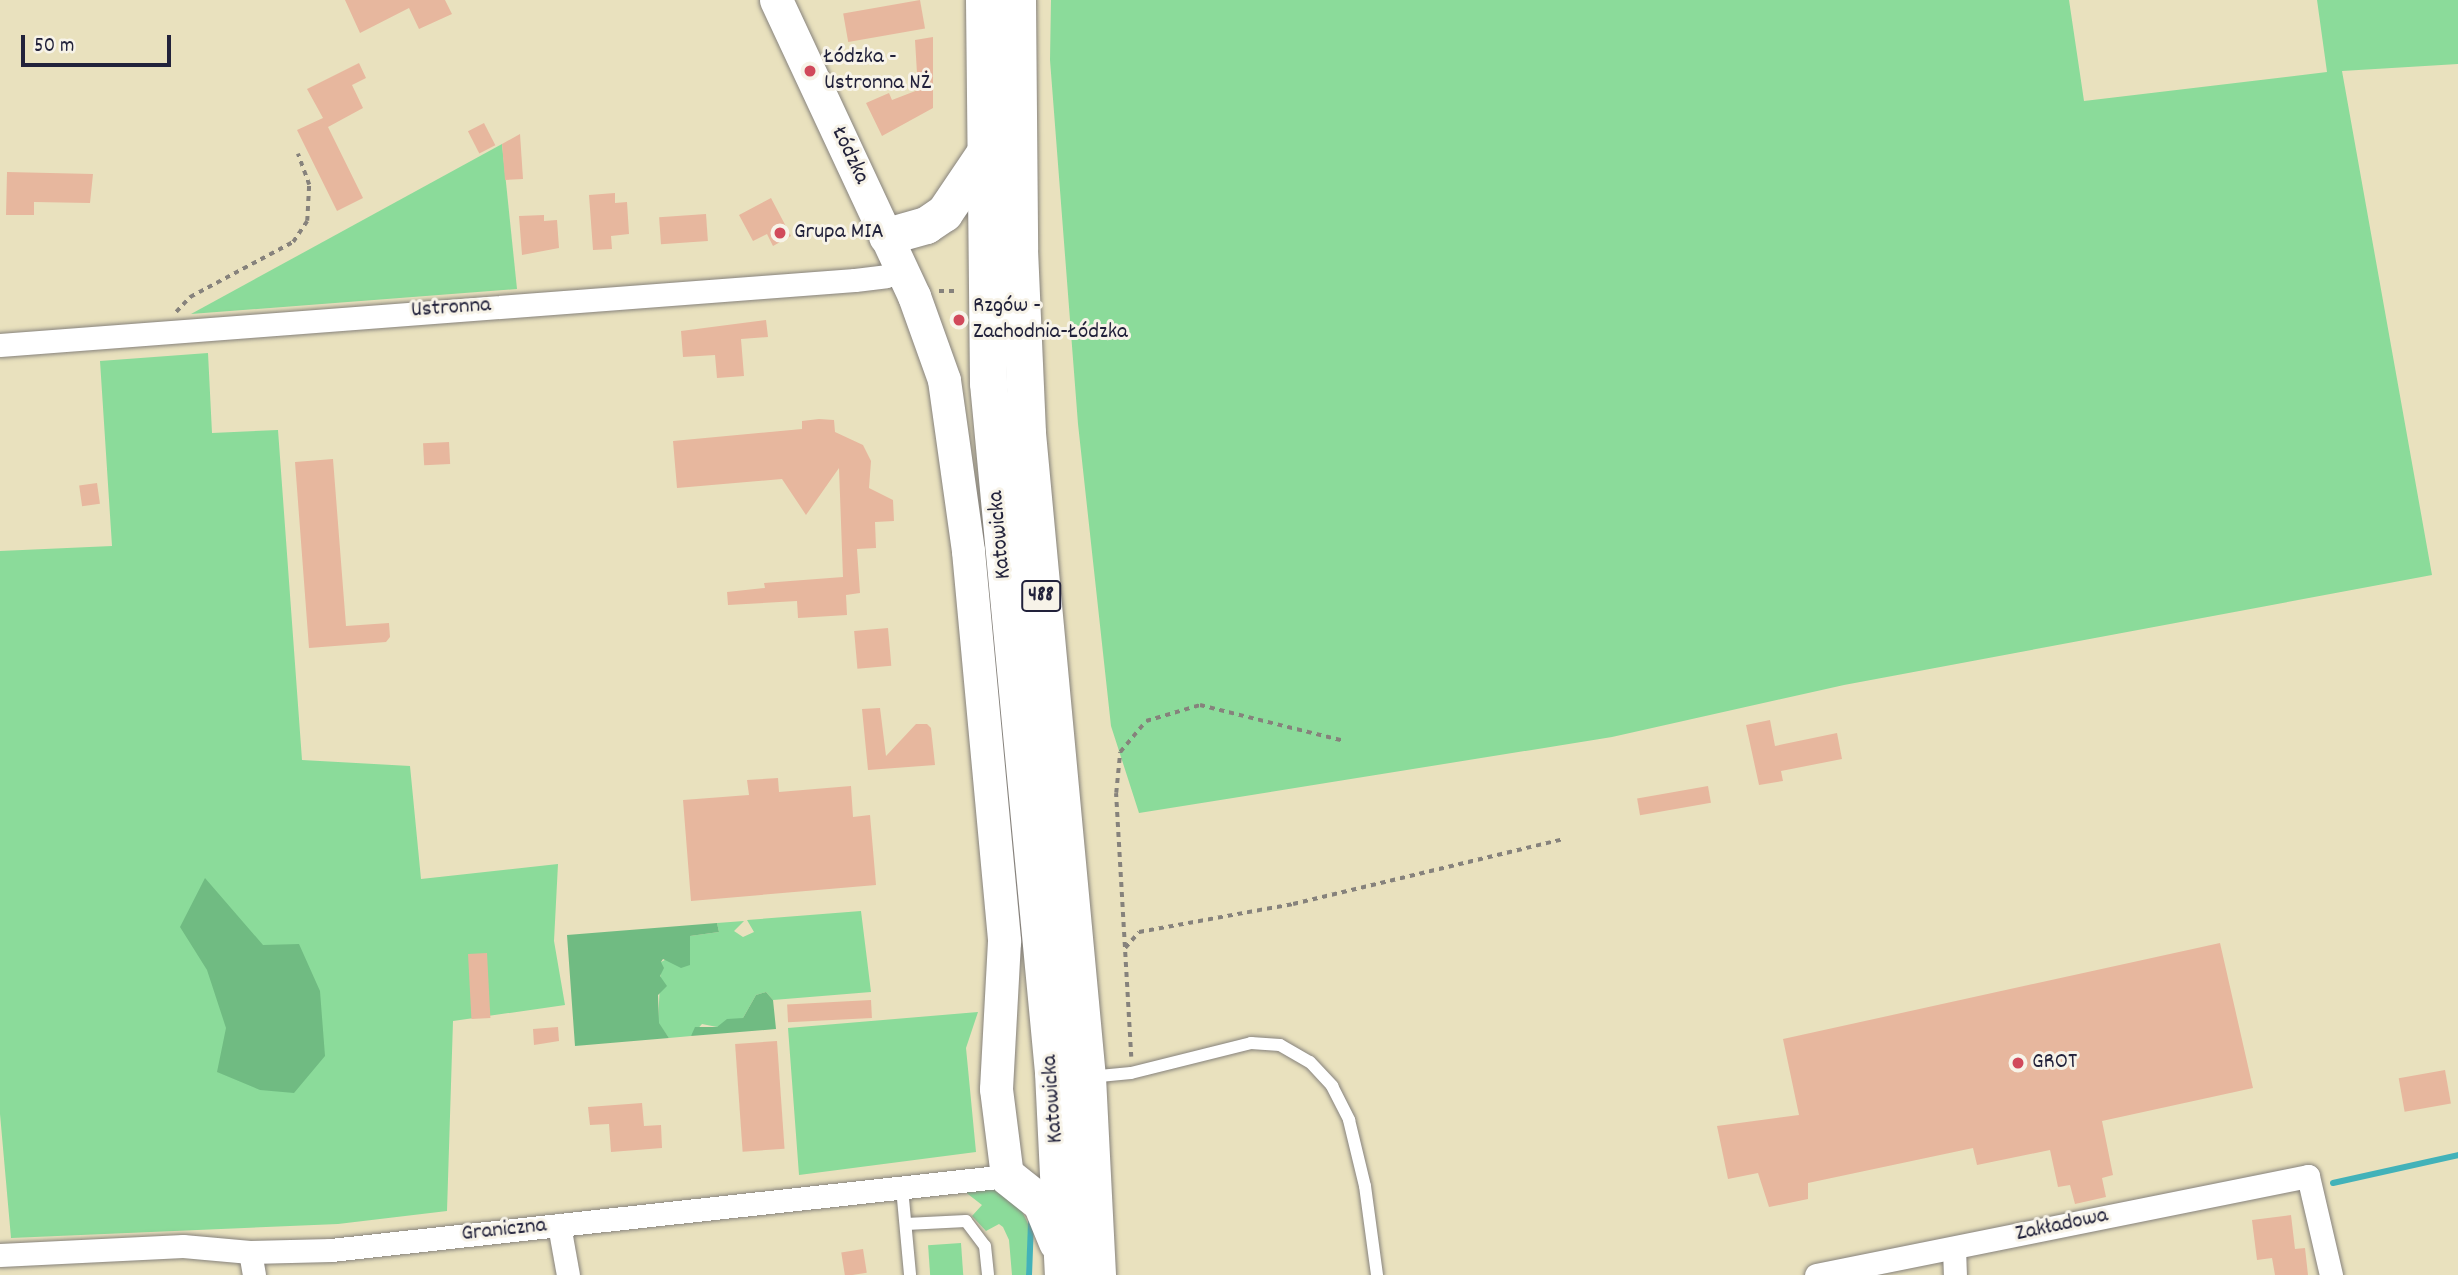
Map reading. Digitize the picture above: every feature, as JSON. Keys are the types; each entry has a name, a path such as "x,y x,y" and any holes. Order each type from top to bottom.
{"main road":[{"name":"Katowicka","path":"984,0 988,383 1078,1192"},
{"name":"Katowicka","path":"1017,0 1019,249 1026,421 1087,1077 1078,1192"},
{"path":"894,252 944,213 984,153"},
{"path":"1007,1176 1041,1203 1063,1267"},
{"name":"488","path":"1063,1267 1078,1192"},
{"name":"488","path":"1078,1192 1097,1275"}],"street":[{"name":"Łódzka","path":"776,0 894,252 944,380 968,551 1004,941 996,1089 1007,1176"},
{"name":"Ustronna","path":"0,345 855,280 886,276 894,252"},
{"name":"Graniczna","path":"0,1255 183,1246 250,1252 331,1250 1007,1176"},
{"name":"Zakładowa","path":"1816,1275 2308,1176 2331,1275"},
{"path":"559,1225 568,1275"},
{"path":"1954,1248 1955,1275"},
{"path":"250,1252 254,1275"}],"lane":[{"path":"1087,1077 1131,1073 1251,1043 1280,1045 1310,1062 1332,1086 1349,1120 1365,1186 1377,1275"},
{"path":"902,1188 911,1275"},
{"path":"906,1224 966,1221 985,1246 988,1275"}],"path":[{"path":"176,331 176,307 293,242 307,221 309,185 298,154"},
{"path":"1131,1073 1116,793 1120,752 1146,721 1200,705 1344,741"},
{"path":"1124,950 1139,932 1293,904 1563,839"}],"green space":[{"path":"1051,0 2069,0 2084,101 2327,72 2317,0 2458,0 2458,64 2342,71 2432,575 1844,685 1612,737 1139,813 1111,726 1078,424 1050,60"},
{"path":"502,144 517,289 191,314"},
{"path":"208,353 212,433 278,430 302,760 410,766 421,879 558,864 554,941 565,1005 453,1021 447,1211 338,1224 11,1238 0,1114 0,551 112,546 100,361"},
{"path":"205,878 263,945 299,944 320,991 325,1056 294,1093 260,1090 217,1072 226,1028 207,970 180,927"},
{"path":"861,911 871,992 773,1000 766,992 756,995 743,1018 717,1027 702,1024 691,1036 669,1038 658,1023 661,962 689,947 690,936 719,932 717,923 744,921 734,931 743,937 754,932 747,920"},
{"path":"717,923 719,932 690,936 690,965 681,968 663,959 661,962 664,968 660,976 667,986 658,995 659,1023 669,1038 575,1046 567,935"},
{"path":"766,992 773,1000 776,1029 691,1036 695,1027 717,1027 727,1019 743,1018 756,995"},
{"path":"978,1012 966,1048 976,1152 799,1175 788,1028"},
{"path":"987,1188 1012,1190 1029,1226 1026,1275 1012,1275 1009,1240 1003,1227 999,1224 986,1231 972,1216 982,1205 964,1191"},
{"path":"961,1243 963,1275 930,1275 928,1245"}],"building":[{"path":"345,0 445,0 452,14 419,29 409,8 360,33"},
{"path":"920,0 925,29 848,42 843,14"},
{"path":"933,37 933,108 882,136 866,103 889,93 892,100 918,90 915,40"},
{"path":"359,63 366,78 352,85 363,108 328,127 363,198 337,211 297,130 323,118 307,89"},
{"path":"484,123 495,145 479,153 468,131"},
{"path":"520,134 523,179 505,180 502,144"},
{"path":"7,172 93,174 90,203 34,202 34,215 6,215"},
{"path":"615,193 615,203 627,202 629,234 611,236 612,249 593,250 589,195"},
{"path":"771,198 791,236 773,246 767,234 753,241 739,215"},
{"path":"706,214 708,241 661,244 659,217"},
{"path":"544,215 544,221 557,220 559,248 522,255 519,216"},
{"path":"766,320 768,337 741,339 744,376 717,378 715,355 683,357 681,331"},
{"path":"834,420 835,432 863,445 871,461 869,488 893,500 894,521 875,522 876,548 857,549 860,593 846,595 847,615 798,618 797,601 728,605 727,592 765,588 764,583 843,577 839,468 806,515 782,479 677,488 673,441 802,429 802,421"},
{"path":"449,442 450,464 424,465 423,443"},
{"path":"333,459 346,626 389,623 390,637 386,642 309,648 295,462"},
{"path":"97,483 100,504 82,506 79,486"},
{"path":"888,628 891,666 857,669 854,631"},
{"path":"880,708 886,756 916,724 927,724 931,728 935,765 868,770 862,709"},
{"path":"1770,720 1775,746 1837,733 1842,759 1781,771 1783,781 1759,785 1746,725"},
{"path":"778,778 779,792 851,786 853,817 870,815 876,885 691,901 683,800 749,795 747,780"},
{"path":"1708,786 1711,803 1640,815 1637,799"},
{"name":"GROT","path":"2220,943 2253,1088 2102,1121 2113,1175 2102,1178 2106,1197 2075,1204 2070,1185 2058,1187 2050,1150 1977,1165 1973,1148 1808,1183 1808,1199 1769,1207 1758,1173 1728,1179 1717,1126 1799,1115 1783,1039"},
{"path":"487,953 490,1018 471,1019 468,954"},
{"path":"871,1000 872,1018 788,1022 787,1004"},
{"path":"558,1027 559,1041 534,1045 533,1029"},
{"path":"777,1041 785,1149 743,1152 735,1044"},
{"path":"2445,1070 2451,1103 2405,1112 2399,1078"},
{"path":"642,1103 644,1126 661,1125 662,1148 611,1152 609,1124 590,1125 588,1107"},
{"path":"2291,1215 2295,1249 2305,1248 2308,1275 2275,1275 2272,1258 2257,1260 2252,1220"},
{"path":"863,1249 867,1273 845,1275 841,1252"}],"waterway":[{"path":"2333,1183 2458,1155"},
{"path":"1029,1275 1031,1223"}],"place":[{"name":"Łódzka - Ustronna NŻ","path":"810,71"},
{"name":"Grupa MIA","path":"780,233"},
{"name":"Rzgów - Zachodnia-Łódzka","path":"959,320"},
{"name":"GROT","path":"2018,1063"}]}
